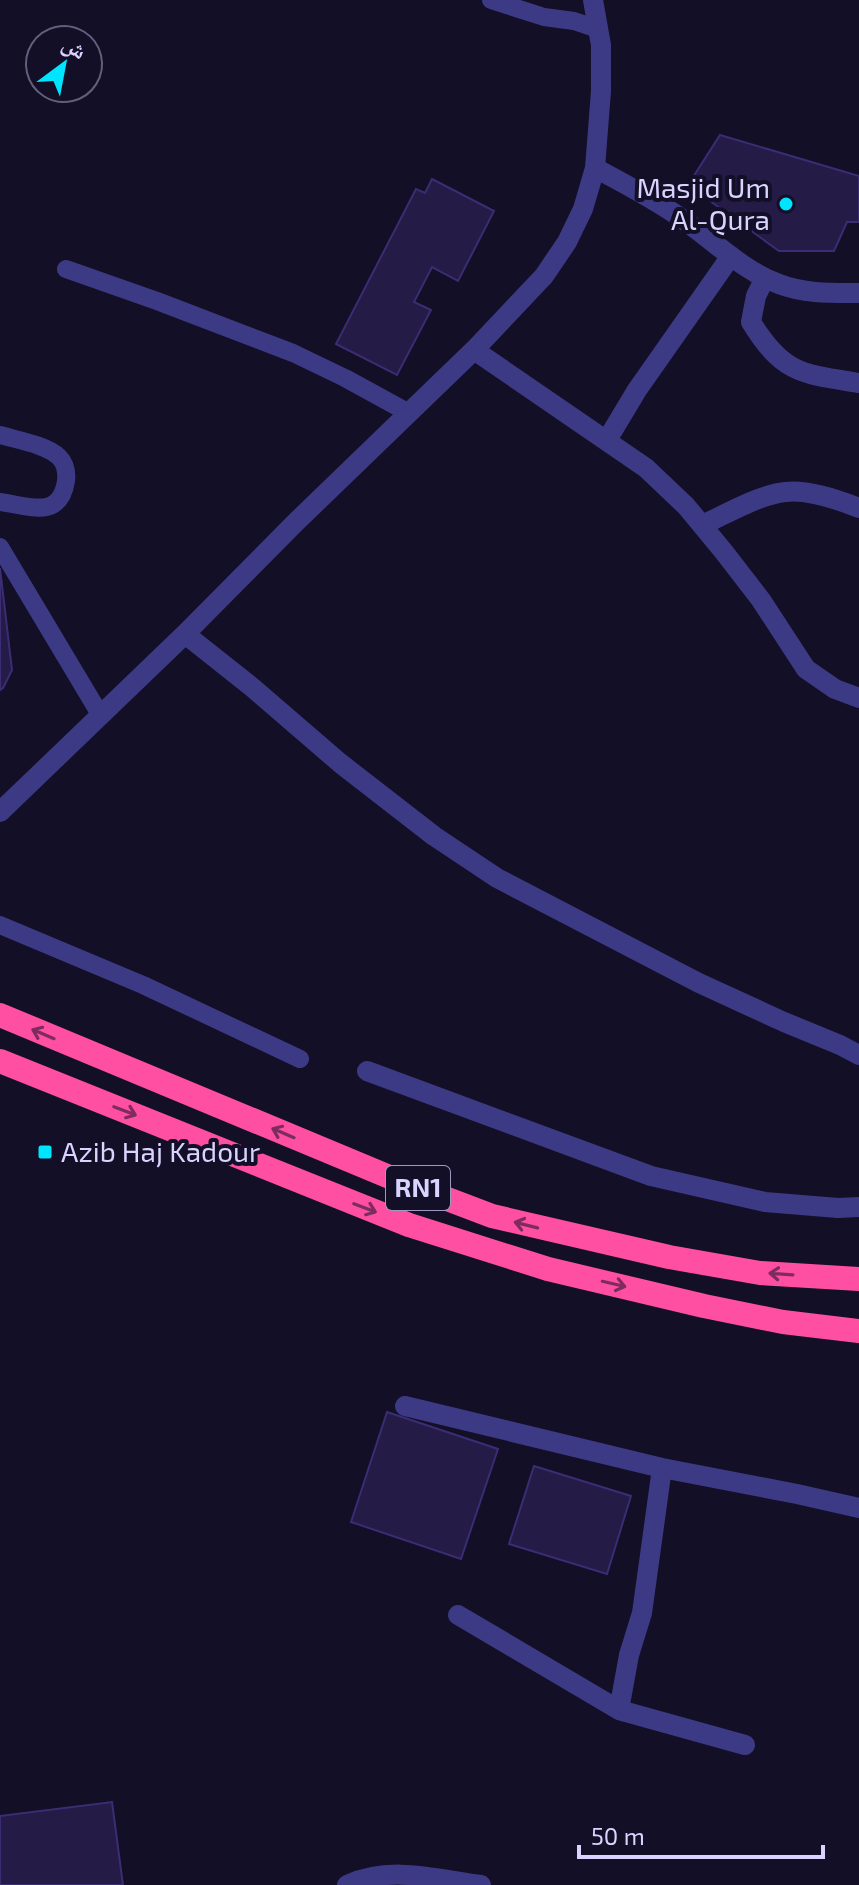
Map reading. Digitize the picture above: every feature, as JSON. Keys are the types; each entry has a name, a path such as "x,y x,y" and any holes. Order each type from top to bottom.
{"highway":[{"name":"RN1","path":"0,1015 392,1178 492,1216 669,1257 760,1273 859,1279"},
{"name":"RN1","path":"0,1061 396,1220 466,1244 548,1269 704,1306 783,1322 859,1331"}],"street":[{"path":"0,812 474,350 544,276 567,242 583,209 595,168 601,45 593,0"},
{"path":"595,168 669,210 765,278 805,291 859,293"},
{"path":"607,440 637,390 731,256"},
{"path":"765,278 756,296 751,322 769,349 793,369 859,383"},
{"path":"474,350 646,468 702,525 761,600 806,669 835,689 859,698"},
{"path":"702,525 769,495 788,491 822,496 859,508"},
{"path":"185,634 340,763 434,836 497,878 699,983 859,1055"},
{"path":"367,1071 651,1176 765,1202 859,1207"},
{"path":"405,1406 662,1468 859,1508"},
{"path":"619,1710 629,1655 642,1613 662,1468"},
{"path":"458,1615 619,1710 745,1745"},
{"path":"349,1884 372,1876 395,1873 481,1885"}],"lane":[{"path":"491,0 544,17 574,21 598,29"},
{"path":"66,269 293,353 409,413"},
{"path":"0,435 58,456 65,466 67,477 58,502 48,508 0,502"},
{"path":"0,547 101,716"},
{"path":"0,925 143,985 300,1059"}],"building":[{"name":"Masjid Um Al-Qura","path":"720,135 859,176 859,222 847,222 834,251 779,251 688,185"},
{"path":"432,179 494,211 458,281 432,267 414,302 431,310 397,375 336,344 416,189 425,193"},
{"path":"0,568 12,670 0,690"},
{"path":"387,1412 498,1449 461,1559 351,1522"},
{"path":"534,1466 631,1496 607,1574 509,1544"},
{"path":"112,1802 123,1885 0,1885 0,1816"}],"place":[{"name":"Masjid Um Al-Qura","path":"786,204"},
{"name":"Azib Haj Kadour","path":"45,1152"}]}
